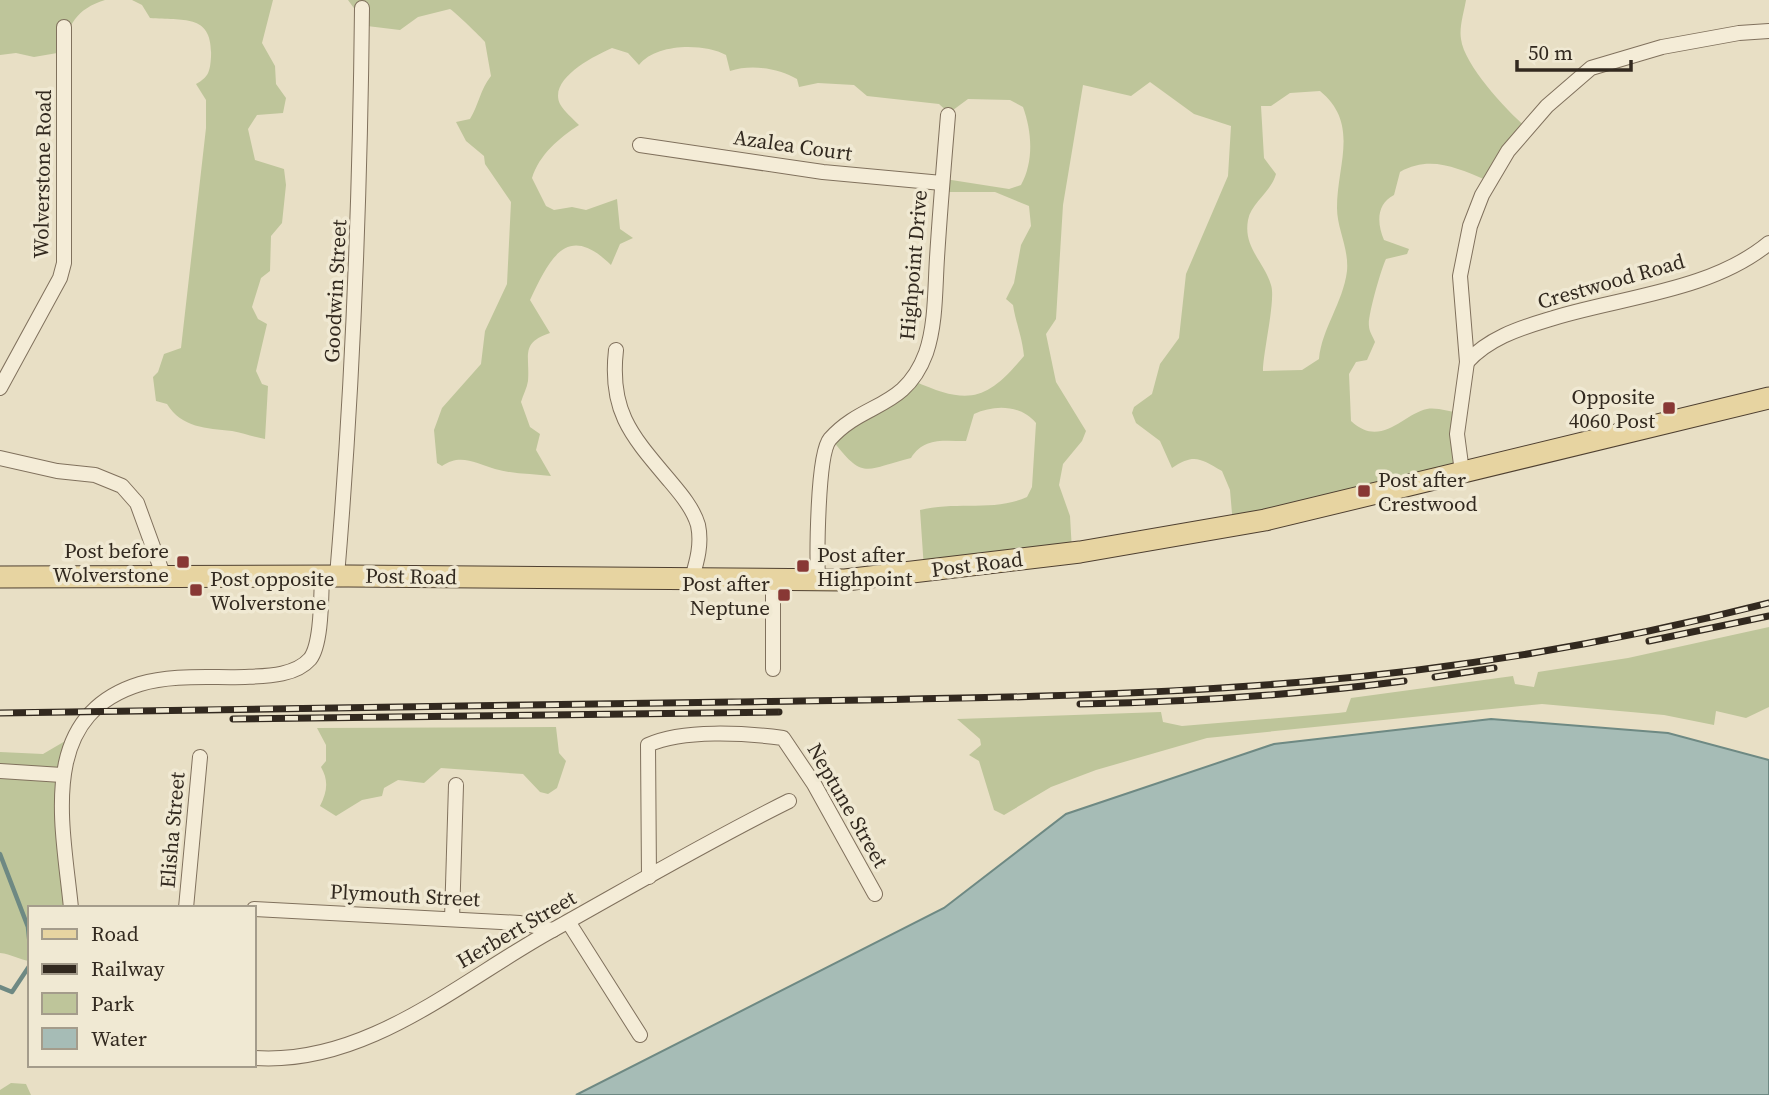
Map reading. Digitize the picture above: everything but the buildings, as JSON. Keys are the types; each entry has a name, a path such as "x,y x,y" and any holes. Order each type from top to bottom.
{"main road":[{"name":"Post Road","path":"0,578 329,576 845,580 1080,552 1218,529 1769,398"}],"street":[{"name":"Goodwin Street","path":"71,906 61,801 62,775 68,751 78,729 100,703 141,684 194,678 261,677 295,671 311,658 345,486 360,215 362,8"},
{"name":"Wolverstone Road","path":"0,388 60,278 64,263 64,27"},
{"path":"1462,472 1457,434 1467,362 1460,276 1470,226 1482,195 1508,151 1547,106 1591,68 1661,47 1739,33 1769,32"},
{"name":"Highpoint Drive","path":"818,580 817,544 822,466 828,440 853,420 888,403 914,379 927,350 935,297 948,115"},
{"name":"Azalea Court","path":"640,145 822,172 942,183"},
{"name":"Crestwood Road","path":"1467,362 1481,347 1518,329 1587,307 1684,284 1749,259 1769,243"},
{"path":"616,350 613,378 621,411 637,441 681,494 697,524 700,540 692,578"},
{"path":"0,458 57,471 95,475 122,486 137,503 164,576"},
{"path":"773,668 774,580"},
{"name":"Neptune Street","path":"649,877 649,745 661,739 754,734 783,738 814,785 875,894"},
{"name":"Elisha Street","path":"186,906 200,757"},
{"path":"0,771 62,775"},
{"path":"452,919 456,785"},
{"name":"Herbert Street","path":"256,1058 313,1055 399,1023 553,930 789,801"},
{"name":"Plymouth Street","path":"256,909 520,923 553,930"},
{"path":"569,923 640,1035"}],"green space":[{"path":"0,0 105,0 87,8 75,19 63,52 34,57 16,53 0,55"},
{"path":"132,0 273,0 262,43 275,66 276,84 286,98 283,113 257,115 248,129 255,160 284,169 286,185 282,223 271,236 270,271 261,278 252,307 258,319 267,324 256,371 262,384 268,386 265,439 195,425 180,418 167,404 156,401 153,377 158,372 164,354 181,348 206,128 206,100 196,84 206,76 211,57 210,43 202,26 185,20 150,18 142,5"},
{"path":"348,0 1466,0 1461,30 1464,50 1488,87 1527,128 1486,180 1454,168 1433,164 1422,164 1400,172 1394,195 1381,209 1380,227 1384,240 1409,249 1407,254 1386,259 1369,321 1375,342 1367,360 1356,362 1349,374 1351,421 1362,429 1382,431 1427,409 1461,413 1462,470 1233,525 1230,490 1222,471 1197,459 1186,460 1172,468 1160,441 1136,423 1132,413 1134,407 1152,394 1160,364 1179,338 1186,274 1228,176 1231,126 1194,114 1150,82 1131,96 1083,85 1063,205 1056,319 1046,334 1056,382 1086,431 1082,441 1063,464 1059,485 1070,516 1072,551 924,569 920,510 1002,504 1027,497 1032,487 1036,423 1023,413 1007,408 982,411 974,414 966,441 928,443 911,458 867,469 852,462 834,442 914,381 949,394 975,395 998,383 1024,356 1013,305 1006,299 1014,283 1021,245 1031,226 1029,206 995,192 944,192 945,179 1009,189 1021,185 1030,156 1028,126 1023,107 1010,100 968,99 949,113 939,104 867,96 854,85 818,83 799,87 797,79 773,70 747,68 730,71 726,55 693,47 657,52 639,65 628,53 612,48 566,77 558,95 560,104 579,125 551,148 535,170 532,178 546,206 554,210 572,207 586,210 617,199 620,229 633,238 620,244 611,265 596,252 583,246 571,246 562,251 545,271 530,300 550,333 530,346 528,381 521,402 530,427 540,434 536,450 551,476 508,472 462,460 442,466 437,463 434,430 442,408 481,364 485,331 507,284 511,202 485,164 484,156 466,141 456,122 470,119 491,76 485,42 450,9 418,17 400,30 367,26","holes":["1320,91 1340,117 1343,131 1337,208 1347,263 1345,283 1324,337 1319,359 1302,370 1263,371 1272,292 1268,276 1251,247 1247,230 1250,214 1276,174 1264,158 1261,106 1271,106 1290,93"]},
{"path":"1769,627 1769,707 1746,718 1716,711 1714,725 1664,715 1542,704 1207,738 1096,770 1051,787 1004,815 994,810 979,761 969,755 981,745 980,739 957,719 1161,712 1163,722 1182,726 1338,713 1346,712 1351,698 1513,676 1515,684 1534,687 1538,672 1628,658"},
{"path":"556,727 559,753 566,761 557,788 548,794 540,792 523,774 441,768 424,783 398,780 384,788 382,796 362,800 336,816 320,806 326,786 321,767 326,761 326,745 317,728"},
{"path":"72,737 62,759 70,906 28,906 28,960 0,953 0,752 43,754"},
{"path":"11,1083 26,1084 31,1095 0,1095 0,1090"}],"water":[{"path":"1491,719 1668,733 1769,760 1769,1095 576,1095 944,908 1066,814 1274,744"}],"waterway":[{"path":"0,854 28,927"},
{"path":"0,987 12,992 28,968"}],"railway":[{"path":"0,713 946,699 1232,687 1303,682 1479,662 1596,642 1769,603"},
{"path":"1649,641 1769,616"},
{"path":"1435,677 1494,668"},
{"path":"1080,704 1242,697 1404,681"},
{"path":"233,719 779,712"}],"place":[{"name":"Opposite 4060 Post","path":"1669,408"},
{"name":"Post after Crestwood","path":"1364,491"},
{"name":"Post before Wolverstone","path":"183,562"},
{"name":"Post after Highpoint","path":"803,566"},
{"name":"Post opposite Wolverstone","path":"196,590"},
{"name":"Post after Neptune","path":"784,595"}]}
